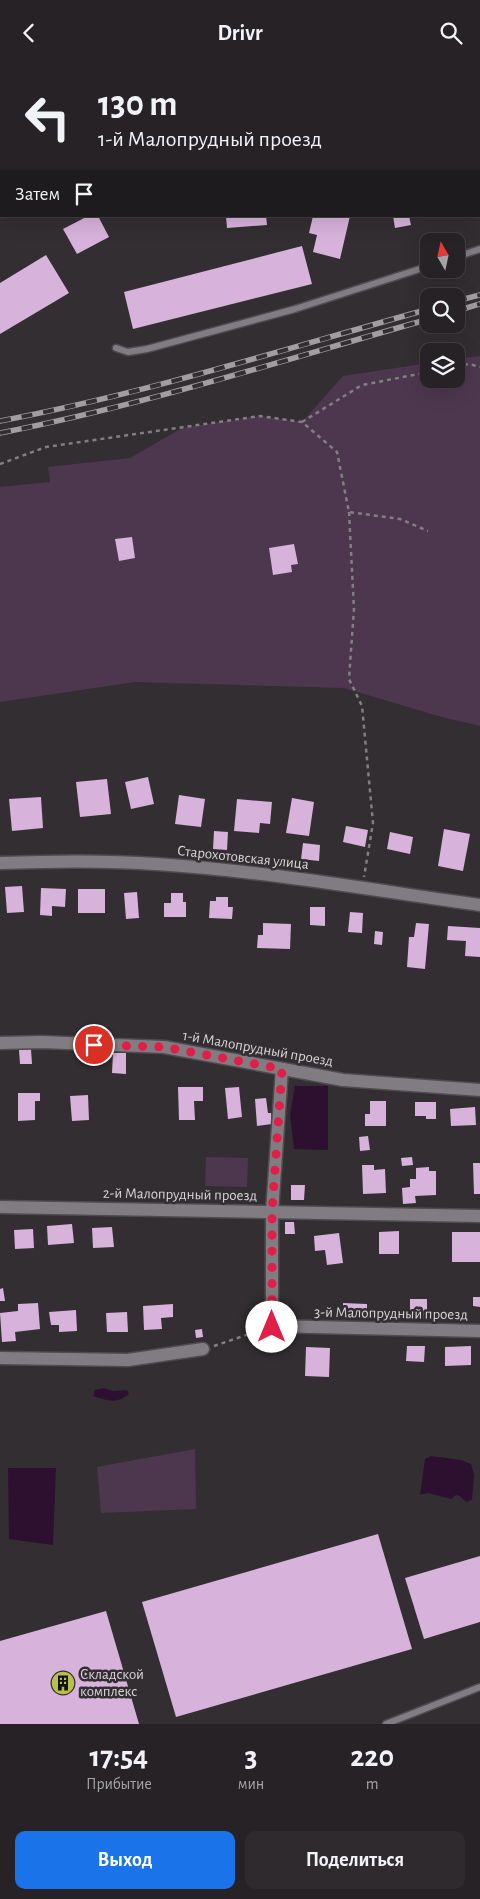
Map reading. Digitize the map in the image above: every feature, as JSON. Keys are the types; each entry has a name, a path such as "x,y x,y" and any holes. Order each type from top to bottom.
{"street":[{"name":"Старохотовская улица","path":"0,863 66,860 155,863 272,875 480,905"},
{"name":"1-й Малопрудный проезд","path":"0,1043 164,1047 343,1080 480,1090"},
{"path":"272,1327 272,1212 282,1069"},
{"name":"2-й Малопрудный проезд","path":"0,1207 480,1217"},
{"name":"3-й Малопрудный проезд","path":"272,1327 480,1331"},
{"path":"0,1358 128,1360 203,1349"}],"lane":[{"path":"465,254 480,249"},
{"path":"116,349 128,351 147,349 295,309 420,269"},
{"path":"386,1724 480,1687"}],"path":[{"path":"465,365 480,367"},
{"path":"302,422 362,385 420,374"},
{"path":"0,464 46,447 260,416 302,422 337,452 349,512 354,609 349,679 362,706 373,823 362,888"},
{"path":"349,512 400,519 428,531"},
{"path":"203,1349 272,1327"}],"shaded area":[{"path":"480,356 480,726 438,716 344,688 135,682 0,702 0,487 50,482 48,467 130,458 182,428 260,416 302,422 343,376 420,364 420,388 465,388 465,358"},
{"path":"295,1086 328,1086 328,1150 294,1149 290,1115"},
{"path":"206,1157 248,1158 247,1187 205,1186"},
{"path":"104,1388 113,1391 127,1390 129,1394 112,1401 93,1396 95,1390"},
{"path":"195,1449 196,1509 101,1513 97,1467"},
{"path":"431,1456 461,1460 471,1464 474,1475 472,1500 466,1502 456,1495 451,1499 428,1493 420,1495 425,1459"},
{"path":"8,1468 56,1468 53,1545 9,1539"}],"building":[{"path":"86,217 99,217 109,237 77,254 63,229"},
{"path":"226,217 266,217 267,225 227,228"},
{"path":"313,217 350,217 340,259 313,252 317,235 309,233"},
{"path":"393,217 409,217 411,225 395,228"},
{"path":"302,246 312,284 133,329 124,292"},
{"path":"46,255 69,293 0,334 0,283"},
{"path":"132,537 135,558 119,561 115,539"},
{"path":"294,544 298,564 291,565 292,572 273,575 269,548"},
{"path":"148,777 154,804 131,809 125,782"},
{"path":"107,779 111,814 80,817 76,782"},
{"path":"179,795 205,799 201,827 175,824"},
{"path":"41,797 43,828 12,831 9,799"},
{"path":"292,798 314,802 309,836 286,833"},
{"path":"237,799 272,802 270,824 260,823 259,833 234,831"},
{"path":"346,826 368,830 365,847 343,842"},
{"path":"444,829 470,834 463,871 438,866"},
{"path":"214,831 228,832 227,850 213,849"},
{"path":"390,832 413,837 410,854 387,849"},
{"path":"303,843 320,845 319,861 301,859"},
{"path":"22,886 24,912 7,913 5,887"},
{"path":"41,888 66,889 65,907 52,906 52,916 40,915"},
{"path":"78,889 105,889 105,913 78,913"},
{"path":"137,892 139,918 126,919 124,893"},
{"path":"171,893 183,893 183,902 186,902 186,917 164,917 164,903 171,903"},
{"path":"216,897 228,897 228,907 233,907 232,919 209,918 210,901 216,901"},
{"path":"310,907 325,907 325,926 310,925"},
{"path":"350,912 363,913 362,933 348,932"},
{"path":"263,923 291,924 290,949 257,948 258,935 263,935"},
{"path":"416,923 429,924 425,969 407,967 409,937 414,937"},
{"path":"448,926 480,928 480,957 465,956 466,941 447,940"},
{"path":"375,931 383,932 382,945 374,944"},
{"path":"31,1049 32,1064 20,1064 19,1050"},
{"path":"113,1053 126,1053 126,1074 112,1073"},
{"path":"178,1087 203,1087 203,1101 194,1101 195,1120 179,1120"},
{"path":"239,1087 242,1117 228,1119 225,1088"},
{"path":"18,1093 40,1093 40,1101 35,1101 35,1120 18,1121"},
{"path":"88,1095 89,1120 72,1121 70,1096"},
{"path":"266,1098 272,1124 257,1126 255,1099"},
{"path":"370,1101 386,1101 386,1126 365,1126 365,1114 370,1114"},
{"path":"415,1102 436,1102 436,1119 426,1119 426,1116 415,1116"},
{"path":"475,1107 476,1125 451,1126 450,1109"},
{"path":"368,1136 370,1150 360,1151 359,1137"},
{"path":"412,1157 413,1165 402,1166 401,1158"},
{"path":"473,1163 480,1163 480,1194 474,1194"},
{"path":"362,1165 374,1165 374,1170 385,1169 386,1193 363,1194"},
{"path":"429,1167 429,1171 436,1171 436,1195 415,1196 416,1203 403,1204 402,1188 410,1187 410,1179 416,1179 416,1168"},
{"path":"291,1185 305,1185 304,1200 291,1200"},
{"path":"285,1222 294,1222 295,1234 285,1234"},
{"path":"72,1224 74,1243 48,1245 47,1226"},
{"path":"112,1227 114,1247 93,1248 92,1228"},
{"path":"33,1229 34,1248 15,1249 14,1230"},
{"path":"399,1231 399,1254 379,1254 379,1232"},
{"path":"452,1232 480,1232 480,1262 452,1262"},
{"path":"339,1233 343,1263 327,1265 325,1250 315,1251 314,1236"},
{"path":"3,1288 5,1301 0,1301 0,1289"},
{"path":"473,1297 480,1297 480,1307 473,1306"},
{"path":"410,1299 427,1299 427,1319 410,1319"},
{"path":"38,1303 40,1329 15,1332 16,1341 2,1342 0,1313 18,1311 18,1304"},
{"path":"343,1303 367,1304 367,1317 343,1317"},
{"path":"173,1304 173,1317 161,1318 162,1329 144,1330 143,1306"},
{"path":"76,1310 77,1331 59,1332 59,1325 51,1325 49,1312"},
{"path":"127,1312 128,1332 107,1332 106,1313"},
{"path":"202,1329 203,1337 196,1338 195,1330"},
{"path":"407,1346 425,1346 424,1362 406,1361"},
{"path":"471,1346 471,1365 445,1366 445,1347"},
{"path":"306,1347 330,1348 329,1377 305,1376"},
{"path":"378,1534 412,1649 176,1717 142,1602"},
{"path":"480,1556 480,1622 424,1639 405,1578"},
{"name":"Складской комплекс","path":"106,1611 139,1724 0,1724 0,1641"}],"railway":[{"path":"465,299 480,295"},
{"path":"465,308 480,304"},
{"path":"0,421 108,398 162,384 420,312"},
{"path":"0,433 54,422 162,395 420,322"}],"place":[{"name":"Складской комплекс","path":"63,1683"}],"route":[{"path":"94,1045 164,1047 282,1069 272,1212 272,1327"}]}
